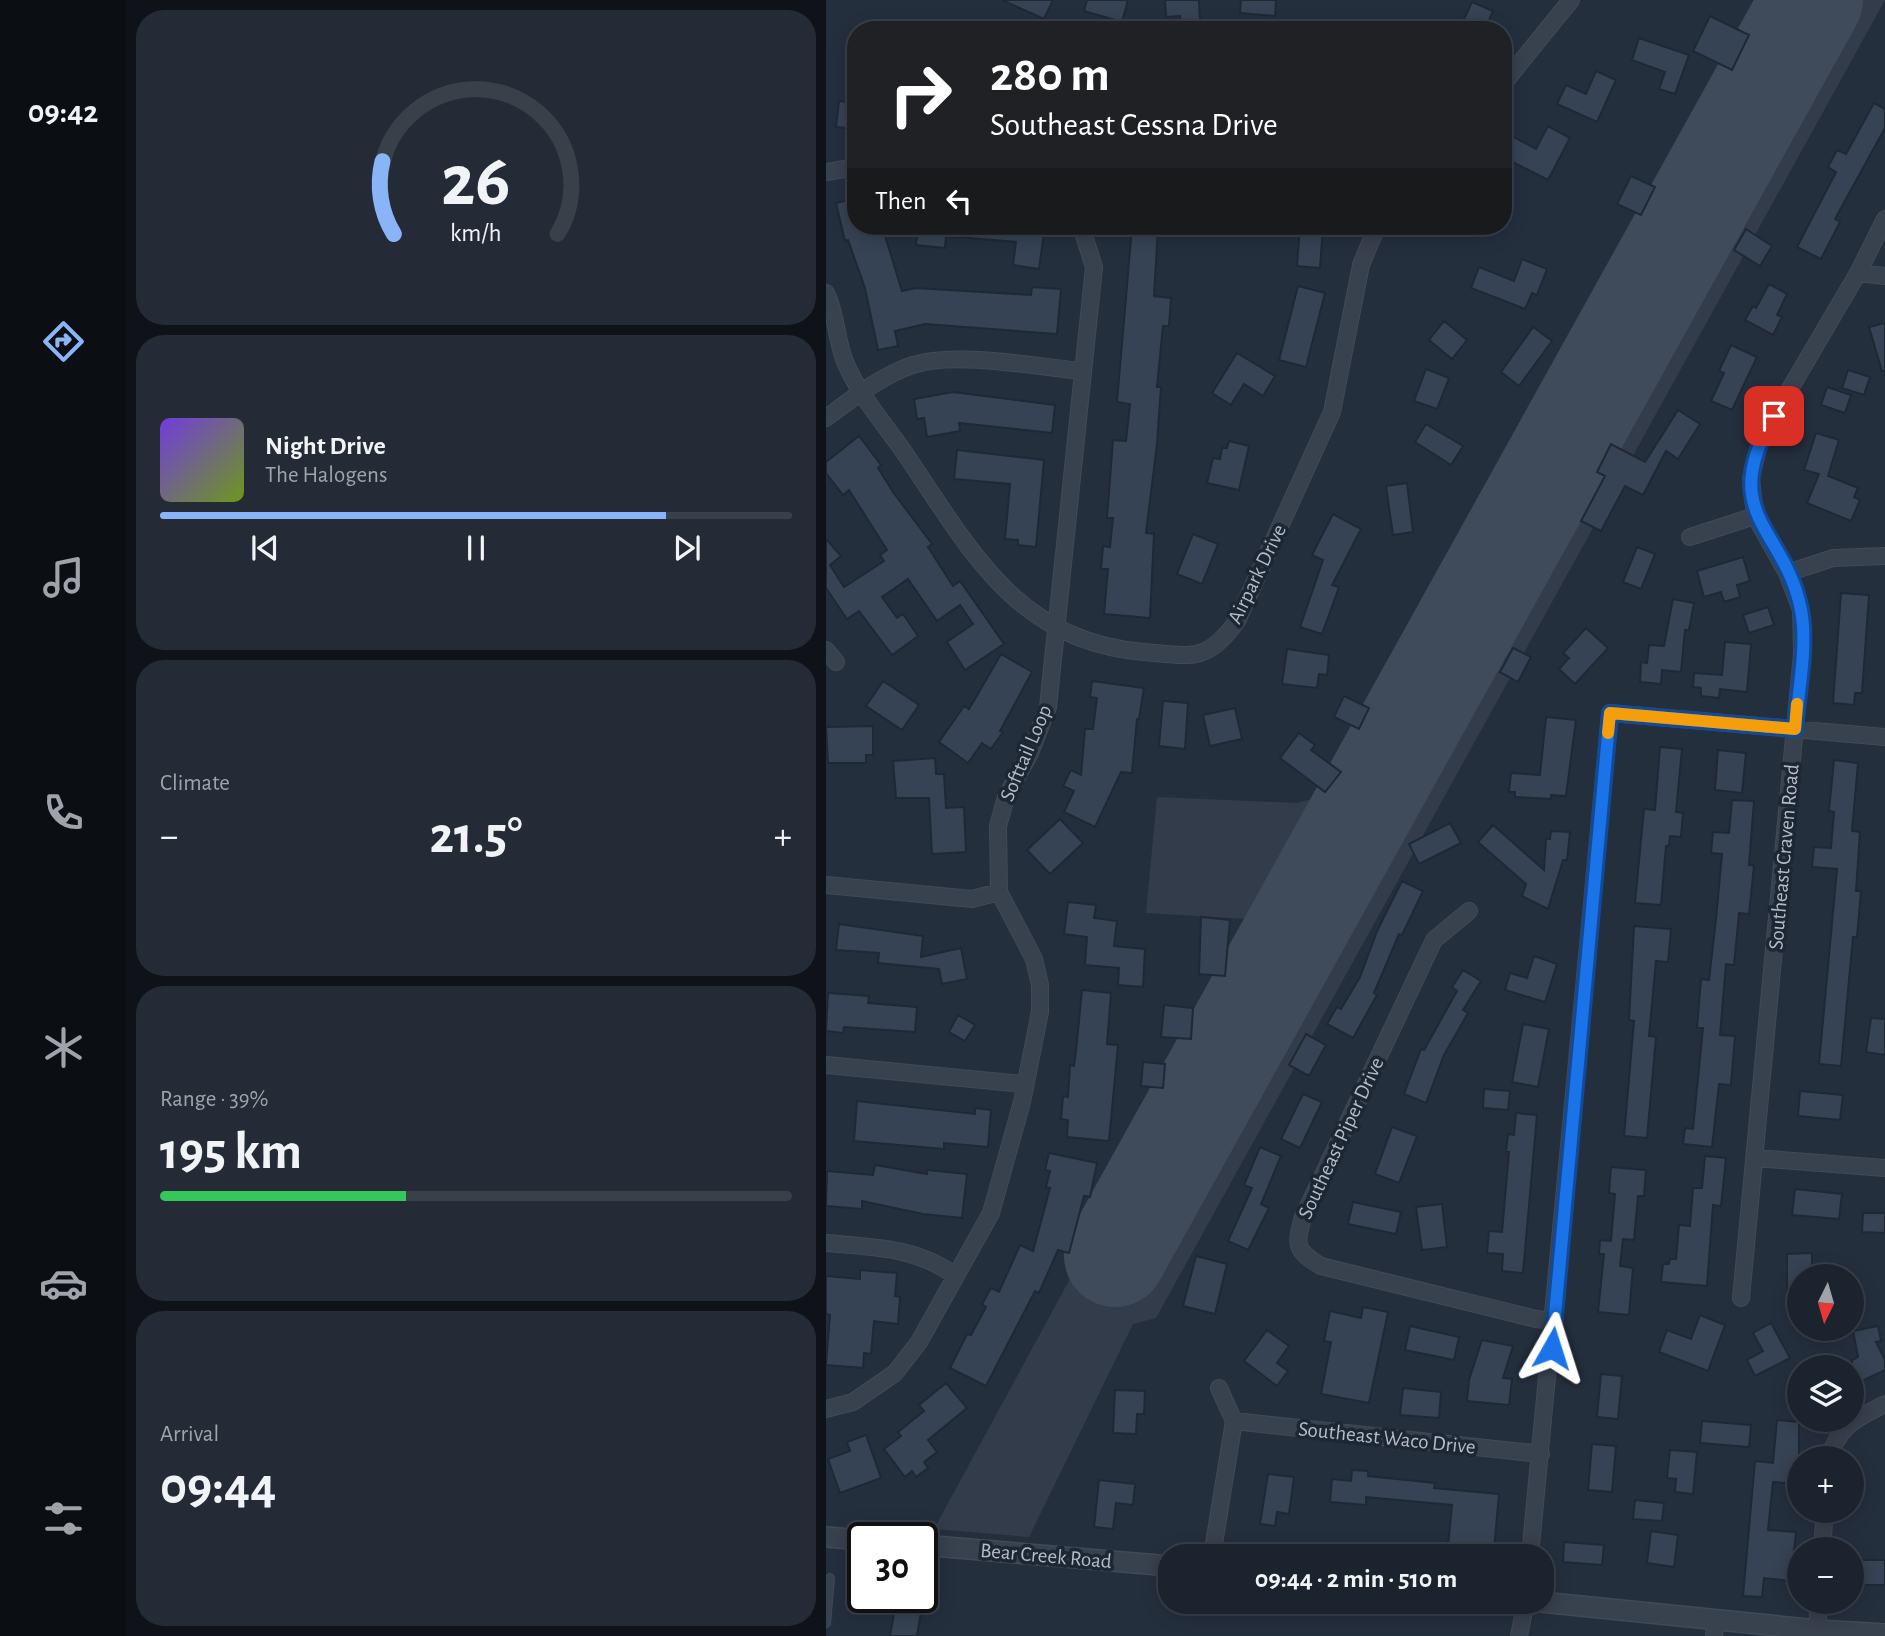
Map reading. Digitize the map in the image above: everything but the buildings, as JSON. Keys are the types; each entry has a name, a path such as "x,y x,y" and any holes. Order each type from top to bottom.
{"street":[{"path":"1512,73 1571,0"},
{"path":"826,172 847,168"},
{"name":"Southeast Craven Road","path":"1741,1298 1795,729 1801,610 1787,573 1755,516 1751,478 1760,440 1858,273 1885,219"},
{"name":"Softtail Loop","path":"826,1409 853,1402 895,1373 919,1342 991,1213 1034,1049 1040,985 1034,959 999,892 999,826 1006,797 1030,752 1048,707 1059,630 1094,267 1084,235"},
{"name":"Airpark Drive","path":"826,293 846,364 976,557 1001,587 1059,630 1128,651 1183,655 1203,653 1221,643 1237,621 1332,412 1361,265 1373,235"},
{"path":"1858,273 1885,276"},
{"path":"826,418 863,392 912,365 952,359 1083,371"},
{"path":"1690,537 1755,516"},
{"path":"1787,573 1833,558 1885,556"},
{"path":"1532,1544 1610,713 1885,737"},
{"path":"826,886 972,899 999,892"},
{"name":"Southeast Piper Drive","path":"1469,911 1434,940 1303,1217 1296,1240 1302,1254 1321,1266 1536,1319 1555,1321"},
{"path":"826,1065 1024,1084"},
{"path":"1756,1158 1885,1168"},
{"path":"826,1243 901,1250 940,1265 954,1275"},
{"path":"1214,1544 1234,1421 1219,1388"},
{"path":"1833,1446 1837,1435 1845,1428 1885,1404"},
{"name":"Southeast Waco Drive","path":"1234,1421 1541,1454"},
{"path":"826,1537 847,1539"},
{"name":"Bear Creek Road","path":"938,1546 1158,1565"},
{"path":"1554,1605 1715,1628 1885,1634"},
{"path":"1519,1636 1525,1614"},
{"path":"1818,1614 1819,1633"}],"lane":[{"path":"826,1623 830,1578"}],"shaded area":[{"path":"1774,0 1885,0 1156,1318 1133,1324 1029,1537 938,1529 938,1522 1265,920 1146,913 1157,797 1297,803 1316,798 1337,783"}],"runway":[{"path":"1115,1256 1812,0"}],"slow traffic":[{"path":"1608,733 1610,713 1795,729 1797,704"}],"route":[{"path":"1552,1348 1610,713 1795,729 1801,653 1801,610 1787,573 1755,516 1751,478 1760,440 1774,416"}]}
